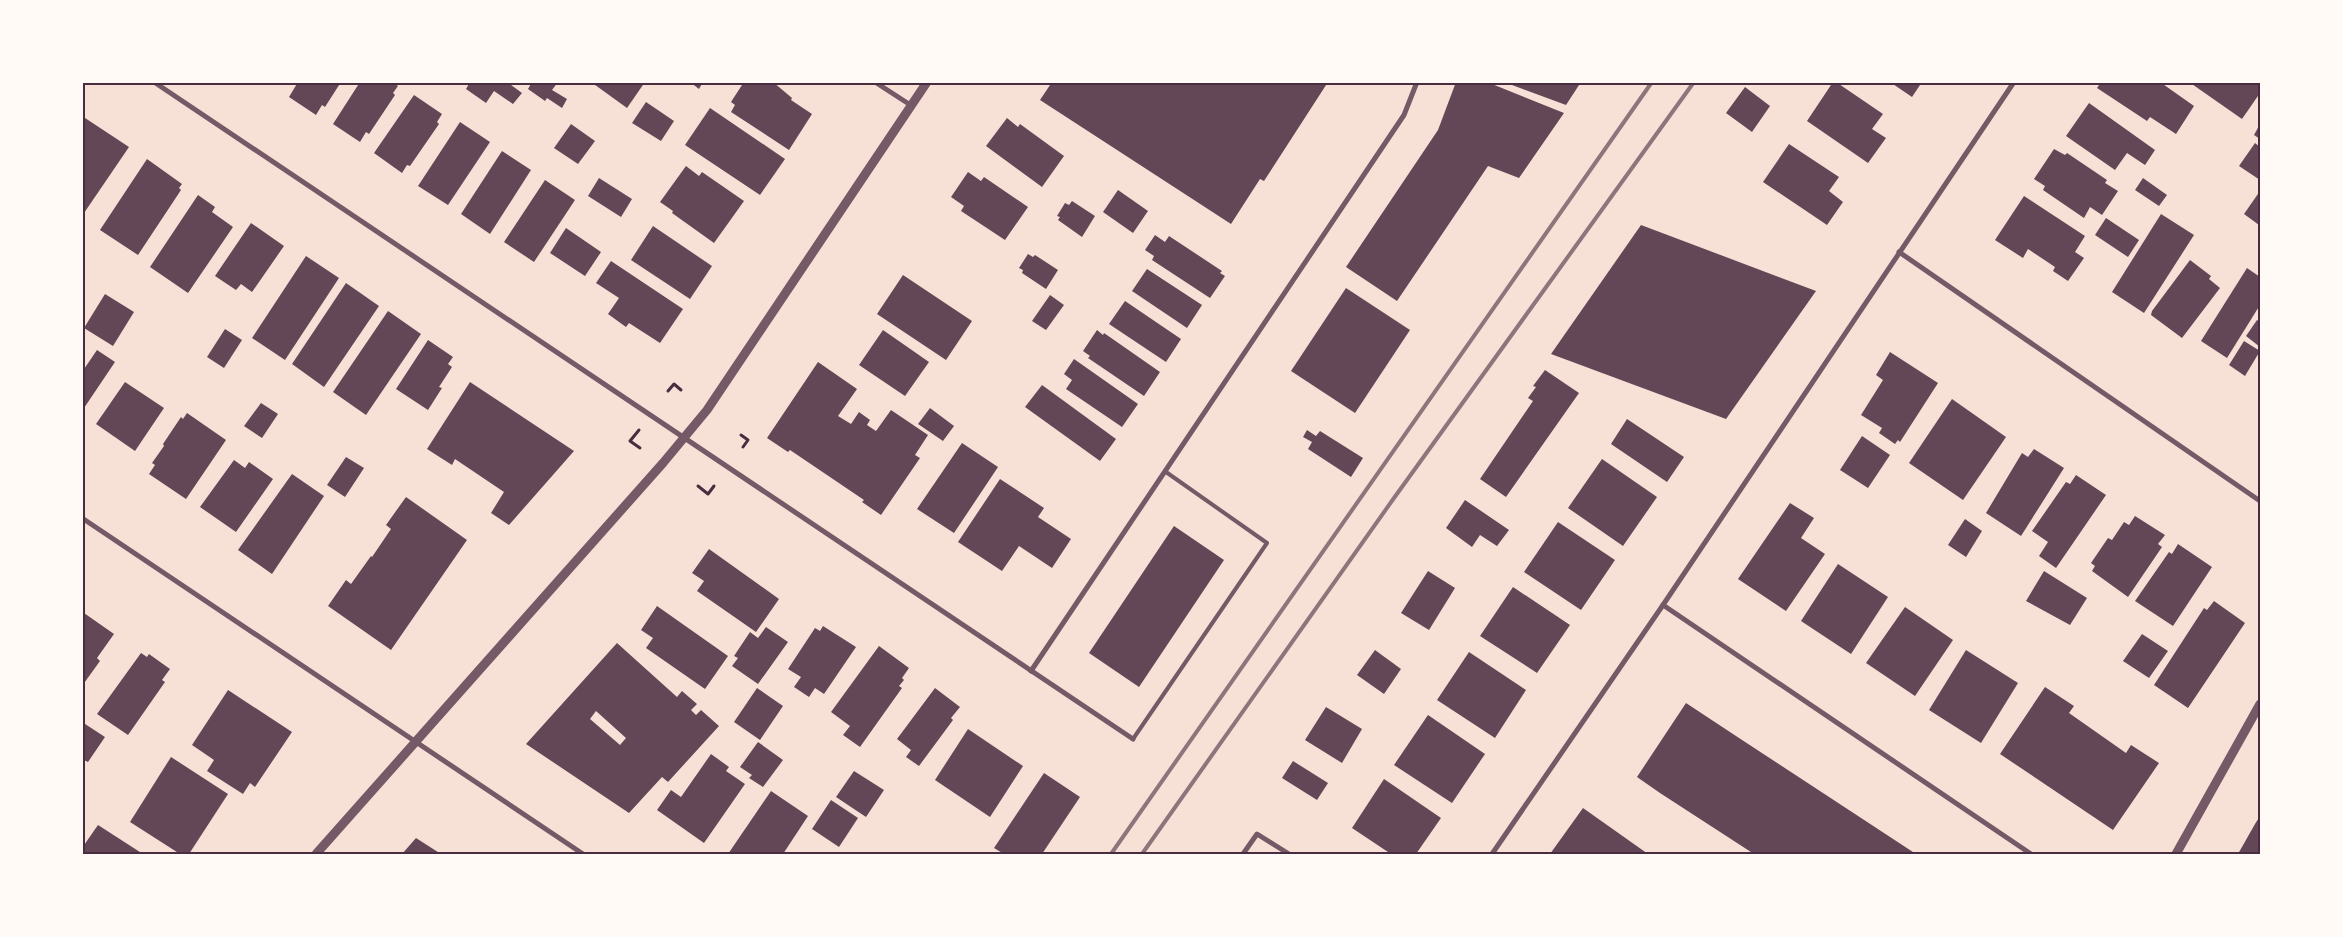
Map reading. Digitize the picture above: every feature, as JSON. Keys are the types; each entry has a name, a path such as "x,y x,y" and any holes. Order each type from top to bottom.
{"street":[{"path":"154,82 1133,739"},
{"path":"875,82 912,106"},
{"path":"316,854 417,743 685,438 707,410 927,82"},
{"path":"1031,671 1404,115 1417,82"},
{"path":"1492,854 1663,605 2014,82"},
{"path":"1899,252 2260,501"},
{"path":"82,518 583,854"},
{"path":"1663,605 2031,854"},
{"path":"2176,854 2260,704"},
{"path":"1243,854 1257,834 1289,854"}],"lane":[{"path":"1133,739 1267,543 1166,472"}],"path":[{"path":"668,391 674,384 681,390"},
{"path":"639,429 630,441 640,448"},
{"path":"741,435 748,440 743,447"},
{"path":"698,486 708,494 714,486"}],"building":[{"path":"298,82 341,82 325,107 322,105 316,115 289,97"},
{"path":"360,82 392,82 398,86 393,93 395,95 369,134 366,132 360,142 333,124"},
{"path":"470,82 507,82 522,93 513,104 494,91 486,103 466,89"},
{"path":"532,82 558,82 552,90 567,99 562,108 547,98 545,101 528,89"},
{"path":"591,82 645,82 627,108"},
{"path":"690,82 703,82 699,89"},
{"path":"738,82 773,82 792,98 791,100 812,114 789,150 731,112 735,105 731,102 742,85"},
{"path":"1052,82 1328,82 1264,181 1260,179 1231,224 1040,100"},
{"path":"1456,82 1487,82 1564,113 1519,178 1488,166 1397,301 1346,267 1438,130"},
{"path":"1504,82 1581,82 1566,105"},
{"path":"1833,82 1836,82 1883,114 1872,129 1886,138 1868,163 1807,121"},
{"path":"1890,82 1922,82 1912,97"},
{"path":"2101,82 2160,82 2194,106 2176,134 2150,117 2147,121 2097,88"},
{"path":"2189,82 2258,82 2260,84 2260,93 2242,119"},
{"path":"1745,87 1770,106 1752,132 1726,113"},
{"path":"414,95 442,114 437,122 439,124 410,166 407,165 402,173 374,153"},
{"path":"646,102 674,121 661,141 632,123"},
{"path":"2089,103 2155,150 2145,165 2127,153 2115,170 2066,136"},
{"path":"710,108 785,159 760,195 685,145"},
{"path":"82,116 129,147 82,216"},
{"path":"1007,118 1018,127 1020,124 1064,156 1042,187 986,146"},
{"path":"460,122 490,142 448,205 418,186"},
{"path":"571,124 595,141 578,164 554,148"},
{"path":"2260,124 2260,139 2254,135"},
{"path":"2255,143 2260,147 2260,180 2239,166"},
{"path":"1789,144 1839,177 1829,191 1843,202 1827,225 1763,182"},
{"path":"2054,149 2065,155 2067,153 2107,180 2105,183 2118,191 2102,215 2090,207 2084,218 2043,190 2045,186 2034,179"},
{"path":"502,151 531,170 490,234 461,214"},
{"path":"147,159 182,184 179,188 181,190 138,255 100,230"},
{"path":"686,166 699,176 702,172 744,201 714,243 672,213 673,211 660,202"},
{"path":"968,172 981,181 984,177 1028,207 1005,240 961,211 964,206 951,197"},
{"path":"599,178 632,199 621,217 588,196"},
{"path":"2143,178 2167,195 2159,206 2135,190"},
{"path":"545,180 575,200 534,262 504,242"},
{"path":"1118,190 1148,211 1133,233 1103,212"},
{"path":"2260,191 2260,223 2259,225 2244,214"},
{"path":"198,195 215,207 212,212 233,227 188,293 150,267"},
{"path":"2024,196 2085,236 2075,252 2084,258 2068,281 2053,271 2055,267 2028,249 2023,258 1995,240"},
{"path":"1072,201 1095,216 1082,237 1058,220 1060,217 1057,216 1065,203 1069,205"},
{"path":"2161,214 2194,235 2144,313 2112,292"},
{"path":"2106,218 2139,240 2128,257 2095,235"},
{"path":"251,223 284,246 252,292 241,284 236,290 215,276"},
{"path":"1641,225 1816,291 1726,419 1551,354"},
{"path":"653,226 712,266 690,299 631,260"},
{"path":"566,228 601,252 585,276 550,253"},
{"path":"1155,235 1165,242 1169,236 1222,271 1220,273 1225,276 1210,298 1152,260 1154,256 1145,250"},
{"path":"1028,254 1033,257 1035,255 1058,270 1046,289 1022,273 1023,270 1019,268"},
{"path":"306,256 339,278 285,360 252,338"},
{"path":"2190,260 2211,276 2209,279 2220,288 2182,338 2151,315"},
{"path":"611,261 683,309 660,343 629,323 626,327 608,314 619,298 596,283"},
{"path":"2247,268 2260,277 2260,305 2227,358 2201,341"},
{"path":"1147,269 1202,305 1187,328 1132,291"},
{"path":"903,275 972,321 946,360 877,314"},
{"path":"346,283 379,306 324,387 292,364"},
{"path":"1346,288 1410,330 1355,413 1291,371"},
{"path":"105,294 134,312 113,346 84,328"},
{"path":"1050,295 1064,305 1046,330 1032,321"},
{"path":"1125,301 1181,339 1166,362 1109,324"},
{"path":"388,311 421,334 366,415 333,392"},
{"path":"2257,320 2260,322 2260,347 2246,336"},
{"path":"225,329 242,340 224,368 207,357"},
{"path":"883,330 929,362 905,396 859,365"},
{"path":"1097,330 1160,372 1144,396 1088,358 1090,356 1083,351"},
{"path":"428,340 453,357 448,364 452,367 439,387 442,388 428,410 396,389"},
{"path":"2244,341 2260,351 2245,376 2229,365"},
{"path":"97,350 115,362 82,411 82,372"},
{"path":"1890,352 1938,383 1900,442 1898,440 1895,444 1879,433 1882,428 1861,415 1883,380 1876,375"},
{"path":"1074,359 1138,404 1122,427 1066,389 1072,380 1064,374"},
{"path":"818,362 857,389 838,416 851,424 859,412 870,420 867,425 876,431 891,410 928,435 915,455 920,458 881,515 862,502 864,500 790,450 788,452 767,438"},
{"path":"1545,370 1579,393 1506,497 1480,479 1533,401 1528,398 1536,387 1533,386"},
{"path":"125,382 164,408 135,451 96,424"},
{"path":"470,382 574,451 509,525 491,513 504,492 455,459 452,465 427,449"},
{"path":"1042,385 1116,439 1100,461 1025,407"},
{"path":"1952,399 2006,437 1963,500 1909,463"},
{"path":"261,403 278,414 262,438 244,426"},
{"path":"930,408 954,426 943,441 918,424"},
{"path":"187,413 226,440 186,499 149,474 155,465 152,463 164,446 163,444 181,417 183,419"},
{"path":"1627,419 1684,457 1667,482 1611,444"},
{"path":"1307,430 1316,436 1320,431 1363,458 1351,477 1308,449 1312,442 1303,437"},
{"path":"1862,436 1890,455 1868,488 1840,470"},
{"path":"962,443 998,467 954,533 917,509"},
{"path":"2034,449 2064,468 2021,536 1986,513 2022,453 2028,457"},
{"path":"346,457 364,468 345,497 327,485"},
{"path":"1602,459 1657,497 1623,546 1568,508"},
{"path":"234,460 245,468 249,462 273,479 236,532 200,507"},
{"path":"292,474 324,496 272,574 238,550"},
{"path":"2076,475 2106,495 2056,568 2039,556 2048,542 2032,531 2066,482 2070,484"},
{"path":"1000,479 1044,508 1038,517 1071,539 1052,568 1019,546 1002,571 958,542"},
{"path":"406,497 467,540 391,650 328,606 346,580 351,584 372,557 391,529 386,525"},
{"path":"1465,500 1509,530 1497,546 1480,535 1472,547 1446,528"},
{"path":"1790,503 1814,518 1801,538 1825,554 1786,611 1738,579"},
{"path":"2135,516 2165,535 2158,544 2162,547 2128,597 2092,571 2095,566 2091,563 2108,538 2112,540 2124,522 2129,525"},
{"path":"1965,519 1982,531 1966,557 1948,545"},
{"path":"1558,522 1615,560 1581,610 1524,572"},
{"path":"1174,526 1224,560 1139,687 1089,653"},
{"path":"2178,544 2212,567 2173,626 2135,601 2169,552 2172,554"},
{"path":"709,549 779,599 756,632 697,591 704,581 692,573"},
{"path":"1838,564 1888,597 1851,654 1801,621"},
{"path":"1428,571 1455,588 1429,630 1401,613"},
{"path":"2044,571 2087,598 2070,625 2026,601"},
{"path":"1513,587 1570,625 1537,673 1480,636"},
{"path":"2214,601 2245,623 2188,708 2154,685 2204,608 2207,610"},
{"path":"657,606 728,656 705,689 646,648 653,638 641,630"},
{"path":"1905,607 1953,640 1915,696 1866,663"},
{"path":"84,613 114,634 97,658 100,661 82,686 82,616"},
{"path":"823,626 856,647 824,694 815,688 809,697 794,687 801,677 788,669 815,628 820,631"},
{"path":"766,627 788,642 758,684 732,666 738,658 734,656 750,632 758,638"},
{"path":"2142,634 2168,651 2149,678 2123,661"},
{"path":"617,643 677,697 682,691 697,704 691,710 696,715 701,710 719,726 668,782 662,777 629,813 526,744","holes":["596,711 626,738 620,745 590,719"]},
{"path":"879,646 909,668 899,686 902,688 860,747 843,735 850,726 831,712"},
{"path":"1375,650 1401,669 1384,694 1357,675"},
{"path":"1966,650 2018,683 1981,743 1929,710"},
{"path":"1469,652 1526,690 1495,738 1437,700"},
{"path":"141,653 147,657 149,654 170,669 162,680 165,682 128,735 97,714"},
{"path":"2045,687 2074,706 2069,713 2126,753 2131,745 2159,763 2113,830 2000,754"},
{"path":"757,688 783,706 760,740 734,722"},
{"path":"935,688 960,707 951,718 953,720 919,766 906,757 911,750 897,739"},
{"path":"228,690 292,732 255,787 250,783 243,794 207,771 214,760 192,745"},
{"path":"1686,703 1916,854 1754,854 1660,793 1637,777"},
{"path":"1326,707 1362,729 1342,763 1305,740"},
{"path":"1428,715 1485,754 1452,803 1394,765"},
{"path":"82,722 105,737 88,762 82,759"},
{"path":"968,729 1023,766 990,817 935,780"},
{"path":"758,742 783,760 763,787 749,778 752,775 740,767"},
{"path":"711,754 729,767 726,771 745,784 704,843 657,810 671,790 681,797"},
{"path":"171,757 228,794 189,854 180,854 130,822"},
{"path":"1293,761 1328,783 1317,800 1282,778"},
{"path":"854,771 884,790 866,817 836,797"},
{"path":"1044,773 1080,797 1042,854 1004,854 994,848"},
{"path":"1384,779 1441,818 1416,854 1391,854 1352,828"},
{"path":"771,791 808,816 783,854 728,854"},
{"path":"831,800 858,818 839,847 812,829"},
{"path":"1583,808 1648,854 1550,854"},
{"path":"2260,816 2260,854 2238,854 2255,824"},
{"path":"98,825 143,854 82,854 82,848"},
{"path":"416,838 441,854 402,854"}],"railway":[{"path":"1111,854 1652,82"},
{"path":"1142,854 1394,498 1694,82"}]}
